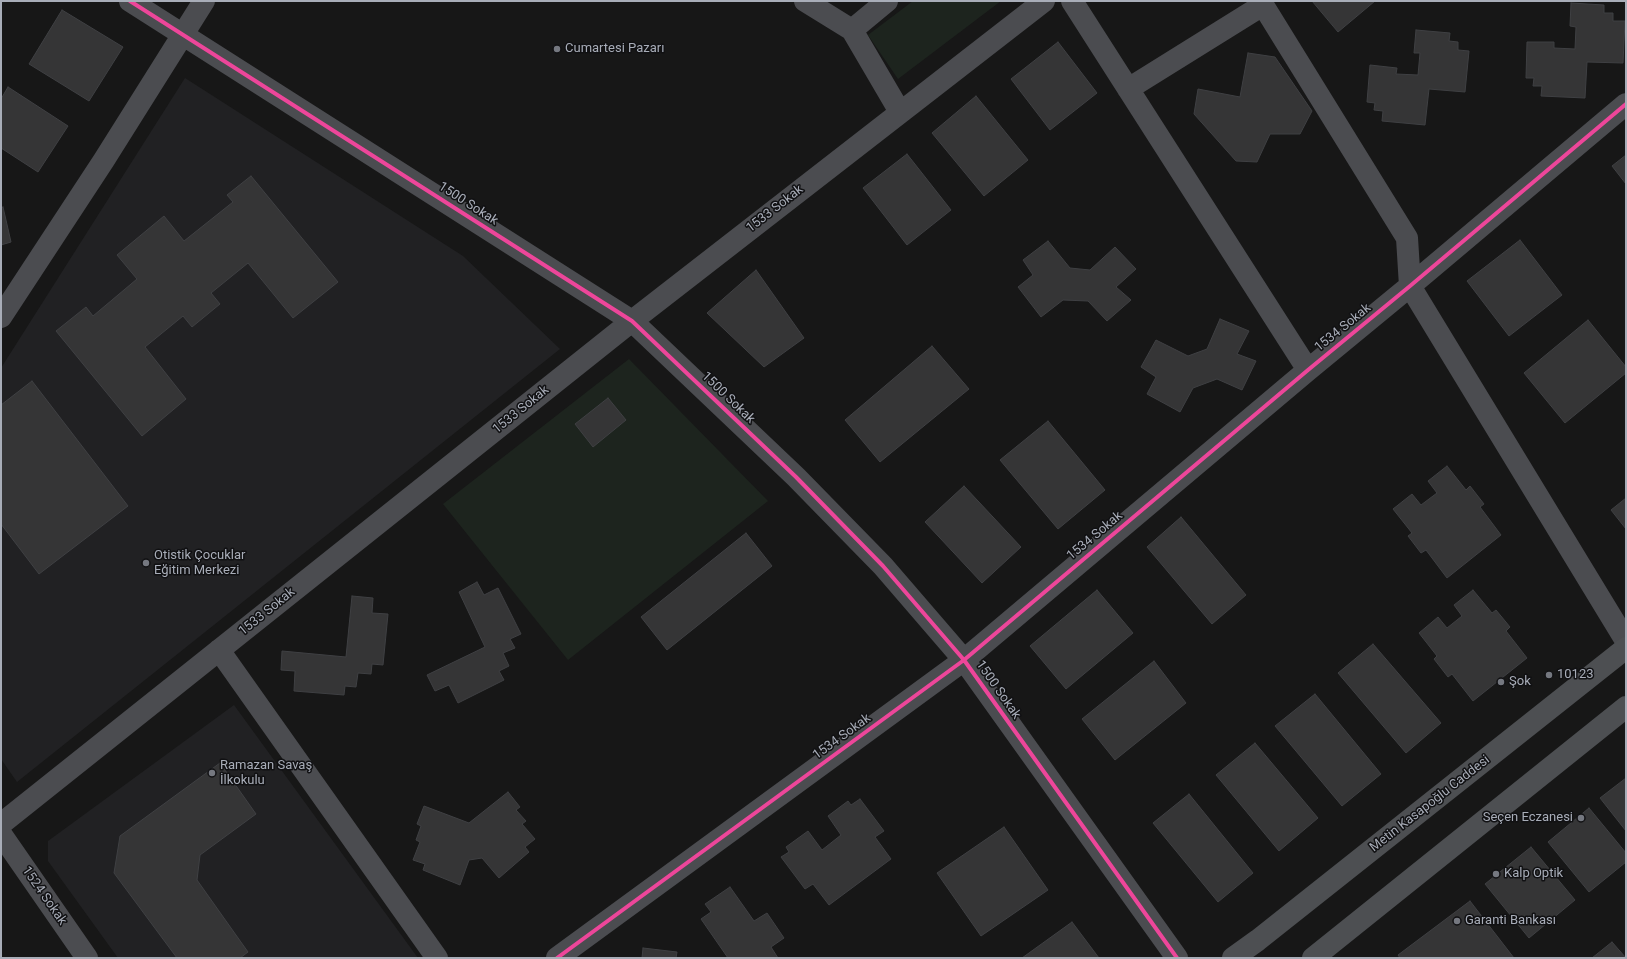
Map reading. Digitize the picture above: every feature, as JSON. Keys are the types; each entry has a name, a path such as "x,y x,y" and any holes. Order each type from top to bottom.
{"main road":[{"name":"Metin Kasapoğlu Caddesi","path":"1233,958 1258,940 1626,648"},
{"path":"1313,958 1626,707"}],"street":[{"name":"1500 Sokak","path":"130,1 632,321 802,482 883,566 964,660 1177,958"},
{"path":"1,317 104,160 204,1"},
{"path":"805,1 852,30 900,112"},
{"path":"852,30 887,1"},
{"name":"1533 Sokak","path":"1,824 632,321 1044,1"},
{"path":"1072,1 1308,370"},
{"path":"1128,89 1263,5 1407,238 1410,286 1626,641"},
{"name":"1534 Sokak","path":"557,958 964,660 1626,104"},
{"path":"219,650 437,958"},
{"name":"1524 Sokak","path":"1,834 87,958"}],"shaded area":[{"path":"913,1 1001,1 898,79 868,35"},
{"name":"Otistik Çocuklar Eğitim Merkezi","path":"185,78 463,256 560,349 17,782 1,759 1,368"},
{"path":"629,359 768,501 568,660 443,504"},
{"name":"Ramazan Savaş İlkokulu","path":"234,705 418,958 118,958 48,861 48,841"}],"building":[{"path":"1312,1 1375,1 1338,32"},
{"path":"1571,3 1604,5 1604,13 1613,13 1613,21 1625,21 1623,63 1587,62 1585,98 1541,96 1542,86 1533,86 1534,78 1526,78 1527,42 1554,42 1554,48 1575,49 1576,27 1570,26"},
{"path":"62,10 123,47 89,101 29,64"},
{"path":"1416,30 1450,33 1449,41 1458,42 1458,50 1469,51 1465,92 1429,89 1425,125 1382,121 1383,111 1374,110 1375,103 1367,102 1370,65 1397,68 1396,74 1418,75 1420,53 1414,53"},
{"path":"1058,42 1097,93 1050,130 1011,79"},
{"path":"1248,53 1275,57 1312,111 1300,134 1270,134 1257,162 1236,161 1194,114 1198,89 1240,97"},
{"path":"8,87 68,126 38,172 1,148 1,99"},
{"path":"976,96 1028,160 984,196 932,133"},
{"path":"907,154 951,210 907,245 863,188"},
{"path":"1626,155 1626,184 1612,166"},
{"path":"251,176 338,282 293,318 248,263 211,293 220,304 192,327 183,316 145,347 186,399 142,436 56,331 86,307 93,316 137,279 117,255 164,216 184,241 233,202 227,195"},
{"path":"3,207 11,242 1,245 1,208"},
{"path":"1520,240 1562,295 1509,336 1467,281"},
{"path":"1048,241 1070,268 1090,270 1115,247 1136,269 1116,287 1131,300 1107,321 1088,301 1063,300 1041,317 1018,287 1033,275 1023,260"},
{"path":"756,270 804,338 764,367 707,313"},
{"path":"1220,319 1249,331 1237,354 1256,361 1242,390 1217,379 1193,388 1180,412 1147,394 1156,377 1141,367 1156,340 1188,356 1207,349"},
{"path":"1588,320 1626,367 1626,373 1565,423 1524,373"},
{"path":"932,346 969,389 880,462 845,420"},
{"path":"32,381 128,506 39,574 1,524 1,405"},
{"path":"608,398 626,420 593,447 575,424"},
{"path":"1048,421 1105,490 1058,529 1000,460"},
{"path":"1447,466 1466,490 1470,486 1484,504 1480,507 1501,535 1447,578 1426,550 1421,553 1408,536 1412,533 1393,509 1412,494 1421,505 1437,493 1428,481"},
{"path":"964,486 1021,547 982,583 925,522"},
{"path":"1626,498 1626,529 1611,510"},
{"path":"1181,517 1246,595 1212,624 1147,547"},
{"path":"746,533 772,566 667,650 641,617"},
{"path":"477,582 484,595 498,588 521,634 510,639 515,648 503,653 509,666 499,671 504,680 458,703 449,685 435,691 427,675 485,647 459,592"},
{"path":"1097,590 1133,633 1066,689 1030,646"},
{"path":"1473,590 1492,613 1496,610 1510,627 1506,631 1527,658 1473,701 1452,674 1448,677 1434,659 1437,656 1419,633 1438,617 1447,628 1462,616 1454,605"},
{"path":"352,596 373,598 372,613 388,614 383,665 372,664 371,674 358,673 356,687 345,686 344,695 294,691 295,671 281,670 282,651 346,657"},
{"path":"1373,644 1441,723 1406,753 1338,673"},
{"path":"1154,661 1186,703 1115,760 1082,719"},
{"path":"1315,694 1381,774 1342,806 1275,726"},
{"path":"1255,743 1318,818 1279,851 1216,775"},
{"path":"220,763 256,814 200,855 197,880 248,952 240,958 177,958 114,873 120,836"},
{"path":"1626,778 1626,831 1600,798"},
{"path":"508,792 520,807 516,810 526,821 522,824 535,839 525,847 529,852 499,878 482,858 469,860 460,885 423,870 425,864 413,860 420,842 416,840 421,826 417,824 424,806 469,823"},
{"path":"1189,794 1253,873 1218,902 1153,823"},
{"path":"860,799 884,831 875,837 891,859 829,905 813,884 805,889 781,857 789,852 786,847 808,831 822,850 841,835 828,816 848,801 851,805"},
{"path":"1589,808 1626,853 1626,862 1589,892 1548,842"},
{"path":"1004,827 1048,890 981,936 937,873"},
{"path":"1531,847 1575,900 1529,938 1485,884"},
{"path":"730,887 754,921 767,913 784,938 771,947 778,958 728,958 701,919 711,912 705,904"},
{"path":"1470,901 1514,958 1400,958 1398,955"},
{"path":"1072,922 1099,958 1022,958"},
{"path":"1612,942 1626,958 1592,958"},
{"path":"643,948 677,952 676,958 642,958"}],"cycle path":[{"path":"130,1 632,321 796,477 883,566 964,660 1177,958"},
{"path":"557,958 964,660 1626,104"}],"place":[{"name":"Cumartesi Pazarı","path":"557,49"},
{"name":"Otistik Çocuklar Eğitim Merkezi","path":"146,563"},
{"name":"10123","path":"1549,675"},
{"name":"Şok","path":"1501,682"},
{"name":"Ramazan Savaş İlkokulu","path":"212,773"},
{"name":"Seçen Eczanesi","path":"1581,818"},
{"name":"Kalp Optik","path":"1496,874"},
{"name":"Garanti Bankası","path":"1457,921"}]}
